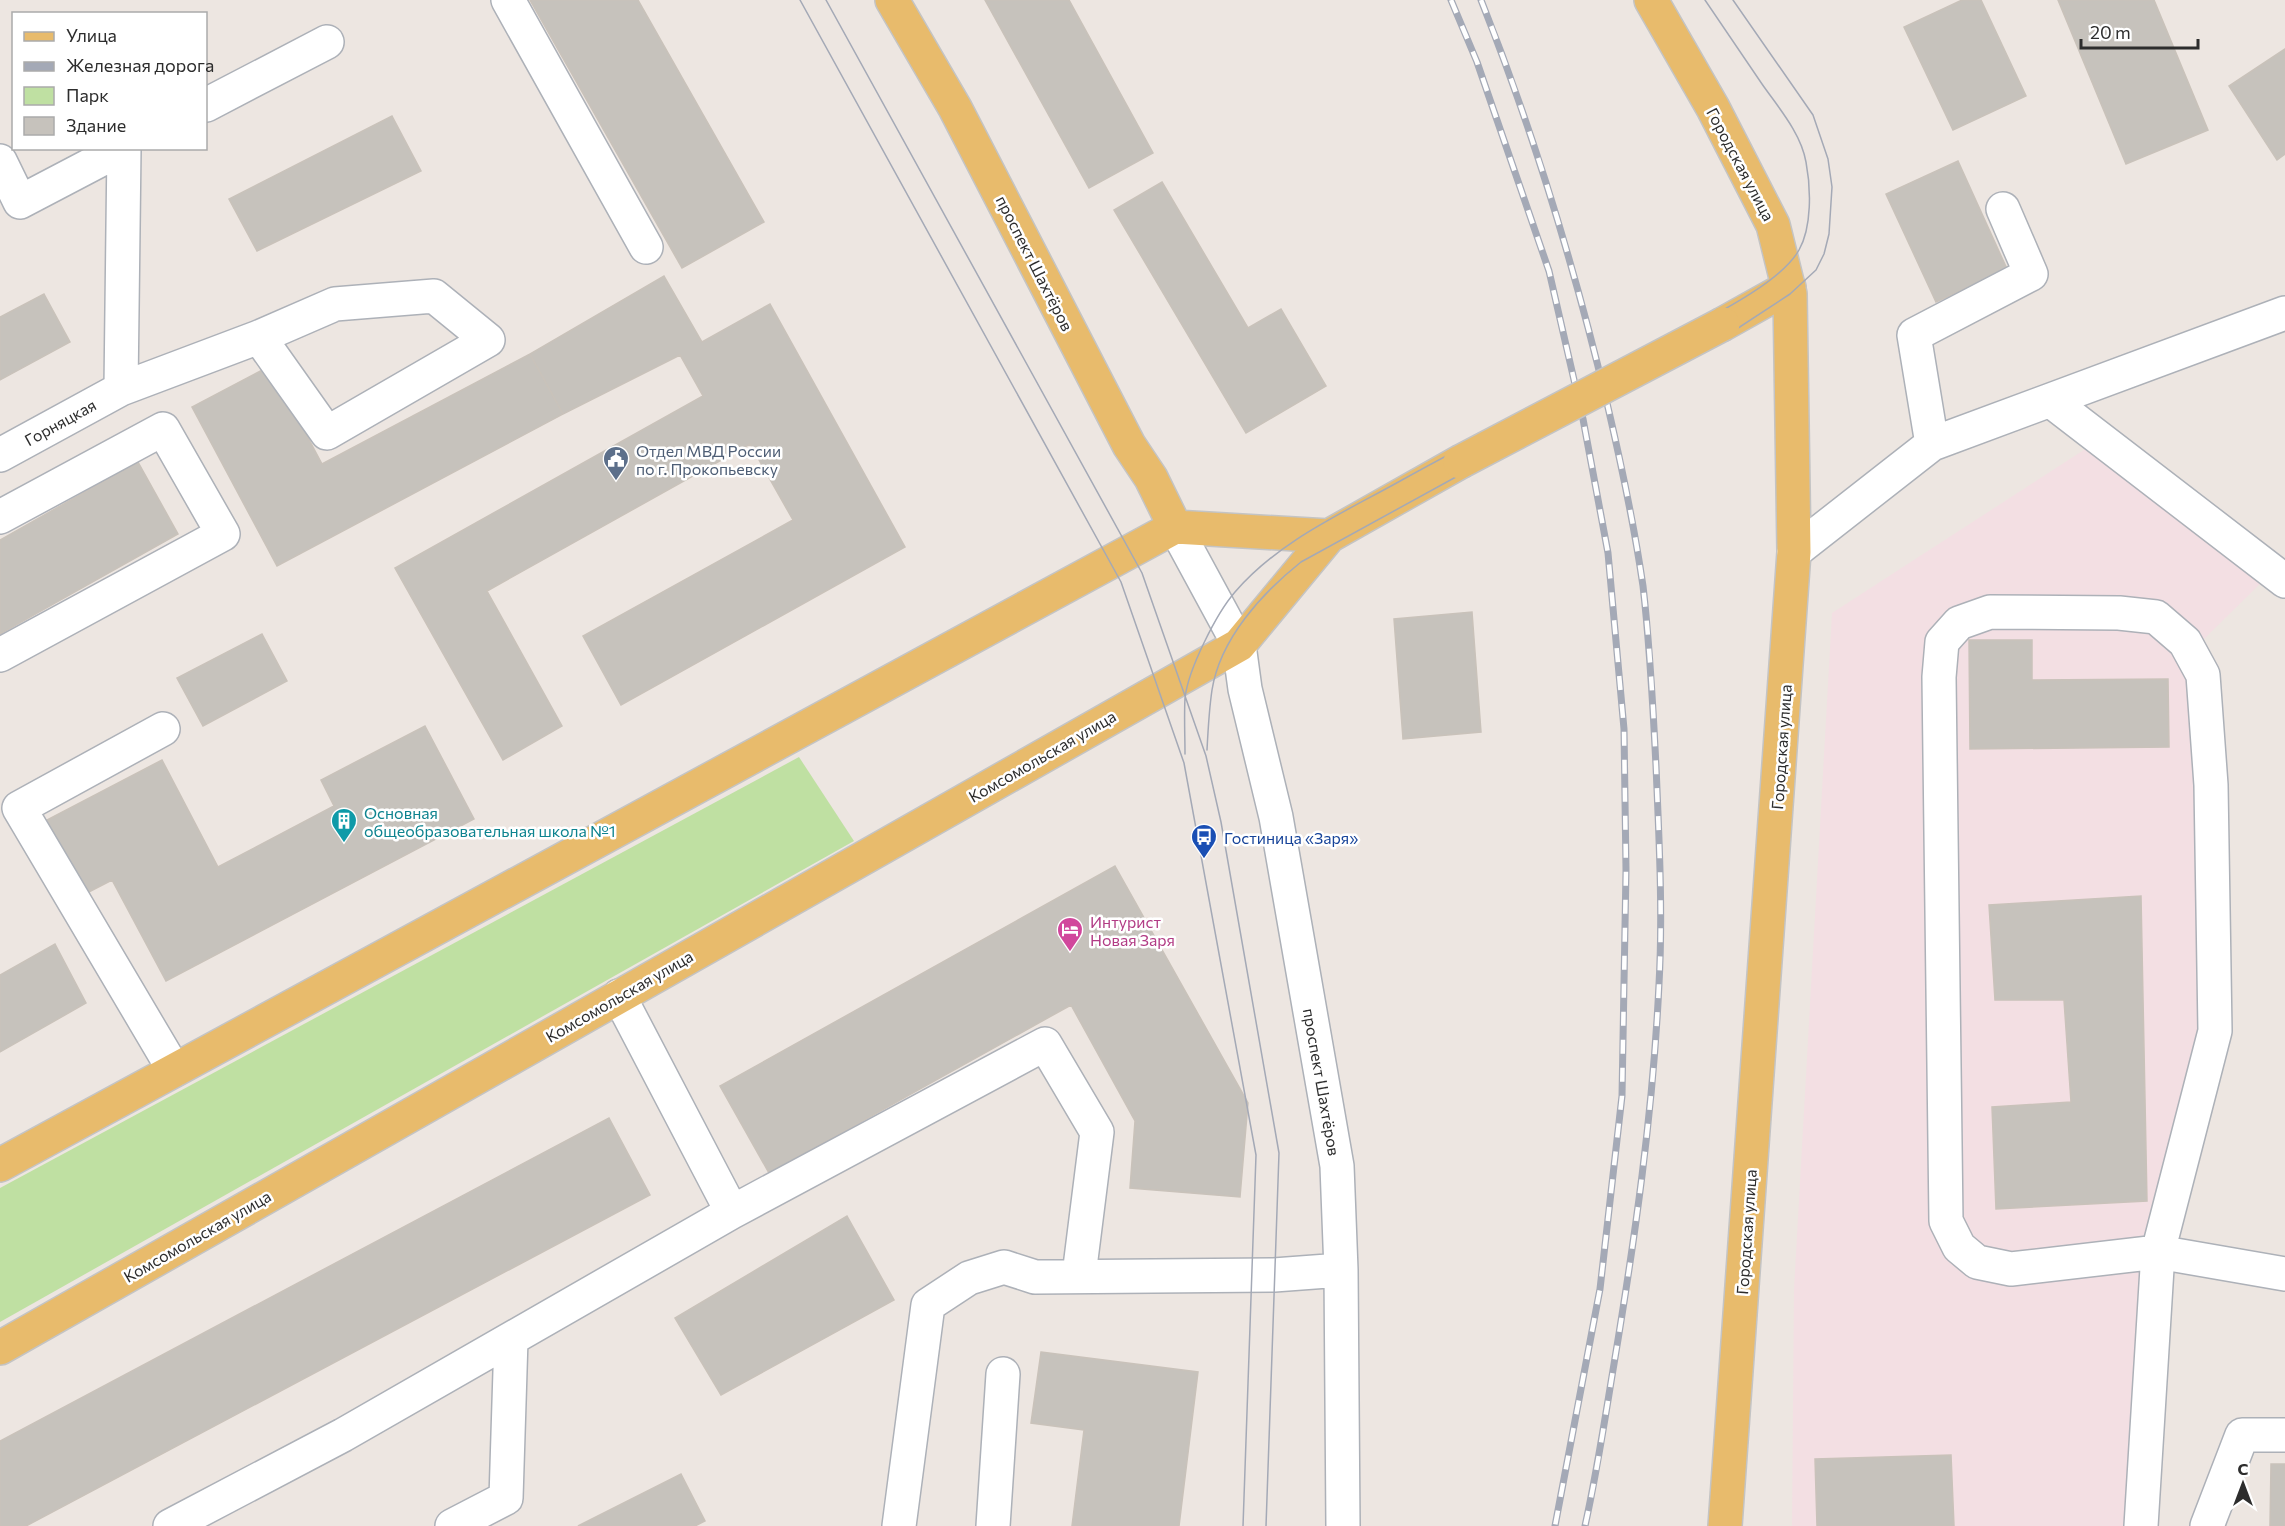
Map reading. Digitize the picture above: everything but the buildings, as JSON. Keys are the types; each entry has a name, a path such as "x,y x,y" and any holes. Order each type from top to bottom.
{"main road":[{"name":"проспект Шахтёров","path":"892,0 955,108 1129,445 1151,478 1175,527"},
{"name":"Городская улица","path":"1651,0 1713,108 1773,225 1789,287 1794,552 1725,1526"},
{"path":"1239,645 1329,536 1460,462 1789,287"},
{"path":"0,1165 1175,527 1329,536"},
{"name":"Комсомольская улица","path":"0,1348 1239,645"}],"street":[{"path":"508,0 646,247"},
{"path":"207,104 327,42"},
{"path":"0,161 20,202 119,150"},
{"path":"121,389 123,150"},
{"path":"1932,444 1914,335 2031,274 2003,209"},
{"name":"Горняцкая","path":"0,455 121,389 259,337 335,304 434,296 488,340 327,433 259,337"},
{"path":"1794,552 1932,444 2285,313"},
{"path":"2051,401 2285,582"},
{"path":"0,517 163,429 223,534 0,655"},
{"path":"1175,527 1239,645"},
{"path":"2141,1526 2158,1252 2215,1031 2211,785 2204,675 2185,642 2156,617 2119,613 1990,612 1959,623 1942,642 1939,677 1946,1221 1959,1247 1977,1262 2011,1269 2158,1252 2285,1275"},
{"name":"проспект Шахтёров","path":"1239,645 1245,690 1276,817 1336,1166 1341,1270 1343,1526"},
{"path":"163,729 19,808 174,1070"},
{"path":"619,996 732,1212"},
{"path":"170,1526 343,1435 732,1212 1045,1044 1097,1132 1079,1275"},
{"path":"899,1526 928,1305 969,1278 1004,1267 1035,1277 1275,1275 1341,1270"},
{"path":"452,1526 506,1498 512,1339"},
{"path":"993,1526 1003,1374"},
{"path":"2207,1526 2242,1435 2285,1435"}],"shaded area":[{"path":"2090,446 2263,581 2204,639 2192,682 2202,1038 2129,1526 1792,1526 1794,1289 1832,613"}],"green space":[{"path":"799,757 854,841 0,1322 0,1188"}],"tram line":[{"path":"800,0 1121,582 1184,763 1256,1155 1243,1526"},
{"path":"826,0 1142,573 1206,756 1221,822 1279,1153 1266,1526"},
{"path":"1185,754 1185,698 1197,658 1212,628 1235,592 1272,557 1335,516 1741,300 1776,275 1799,250 1806,230 1809,207 1808,172 1803,151 1788,121 1705,0"},
{"path":"1207,750 1212,690 1224,653 1245,618 1272,588 1301,562 1465,472 1729,334 1790,294 1816,270 1824,254 1829,234 1832,187 1828,159 1813,115 1733,0"}],"railway":[{"path":"1451,0 1477,62 1549,271 1583,419 1608,553 1624,729 1626,870 1622,1096 1600,1289 1555,1526"},
{"path":"1481,0 1535,149 1594,351 1636,540 1648,631 1661,902 1656,1032 1648,1127 1636,1222 1604,1425 1585,1526"}],"place":[{"name":"Отдел МВД России по г. Прокопьевску","path":"616,482"},
{"name":"Основная общеобразовательная школа №1","path":"344,844"},
{"name":"Гостиница «Заря»","path":"1204,860"},
{"name":"Интурист Новая Заря","path":"1070,953"}]}
